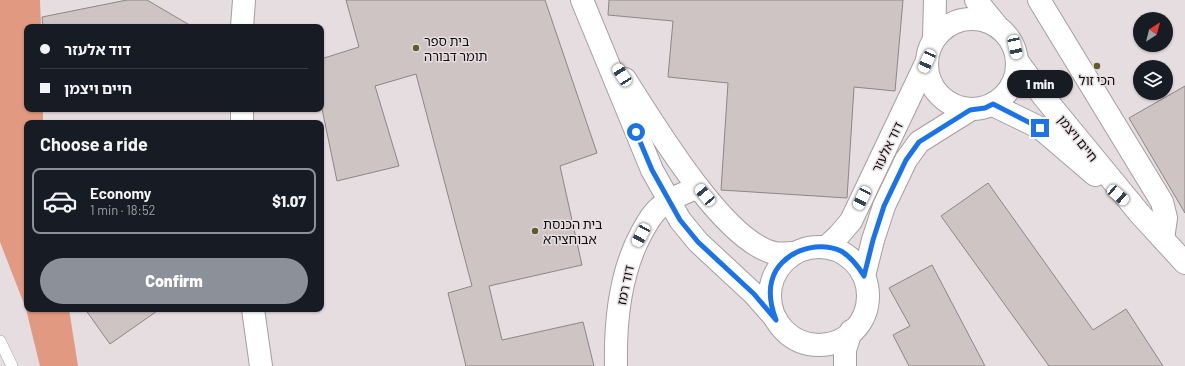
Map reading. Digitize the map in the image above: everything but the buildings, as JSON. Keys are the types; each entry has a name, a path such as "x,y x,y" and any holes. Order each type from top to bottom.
{"street":[{"path":"242,24 244,0"},
{"path":"582,0 652,170 680,220 698,242 754,294 786,333 807,344 824,345 841,340 859,325 867,309 868,292 864,276 854,261 840,251 826,247 810,247 793,253 775,253 759,246 744,236 719,212 698,187 662,136 598,38"},
{"path":"934,39 935,0"},
{"path":"976,0 997,26 1007,35 1015,47 1018,62 1017,76 1010,90 1000,101 985,108 970,110 954,106 941,98 932,86 927,70 928,54 934,39 943,29 955,22 969,19 983,20 997,26"},
{"path":"1039,0 1162,202 1166,218 1163,239"},
{"name":"דוד אלעזר","path":"826,247 851,221 927,61"},
{"name":"חיים ויצמן","path":"1018,62 1140,214 1185,263"},
{"name":"חיים ויצמן","path":"993,104 1040,128 1140,214"},
{"name":"דוד אלעזר","path":"864,276 873,240 884,206 906,160 919,142 970,110"},
{"name":"דוד רמז","path":"616,366 621,293 633,248 655,211 668,200 698,187"},
{"path":"776,320 770,303 772,280 780,264 793,253"},
{"path":"253,312 261,366"},
{"path":"845,366 845,350 851,331"}],"lane":[{"path":"0,341 12,366"}],"shaded area":[{"path":"0,0 40,0 41,24 24,24 24,112 43,112 43,120 24,120 24,304 0,242"},
{"path":"27,312 69,312 78,366 40,366"}],"place":[{"name":"בית ספר תומר דבורה","path":"416,48"},
{"name":"הכי זול","path":"1097,66"},
{"name":"בית הכנסת אבוחצירא","path":"535,231"}],"route":[{"path":"636,132 652,170 680,220 698,242 754,294 776,320 770,303 772,280 780,264 793,253 810,247 826,247 840,251 854,261 864,276 873,240 884,206 906,160 919,142 970,110 985,108 993,104 1040,128"}]}
